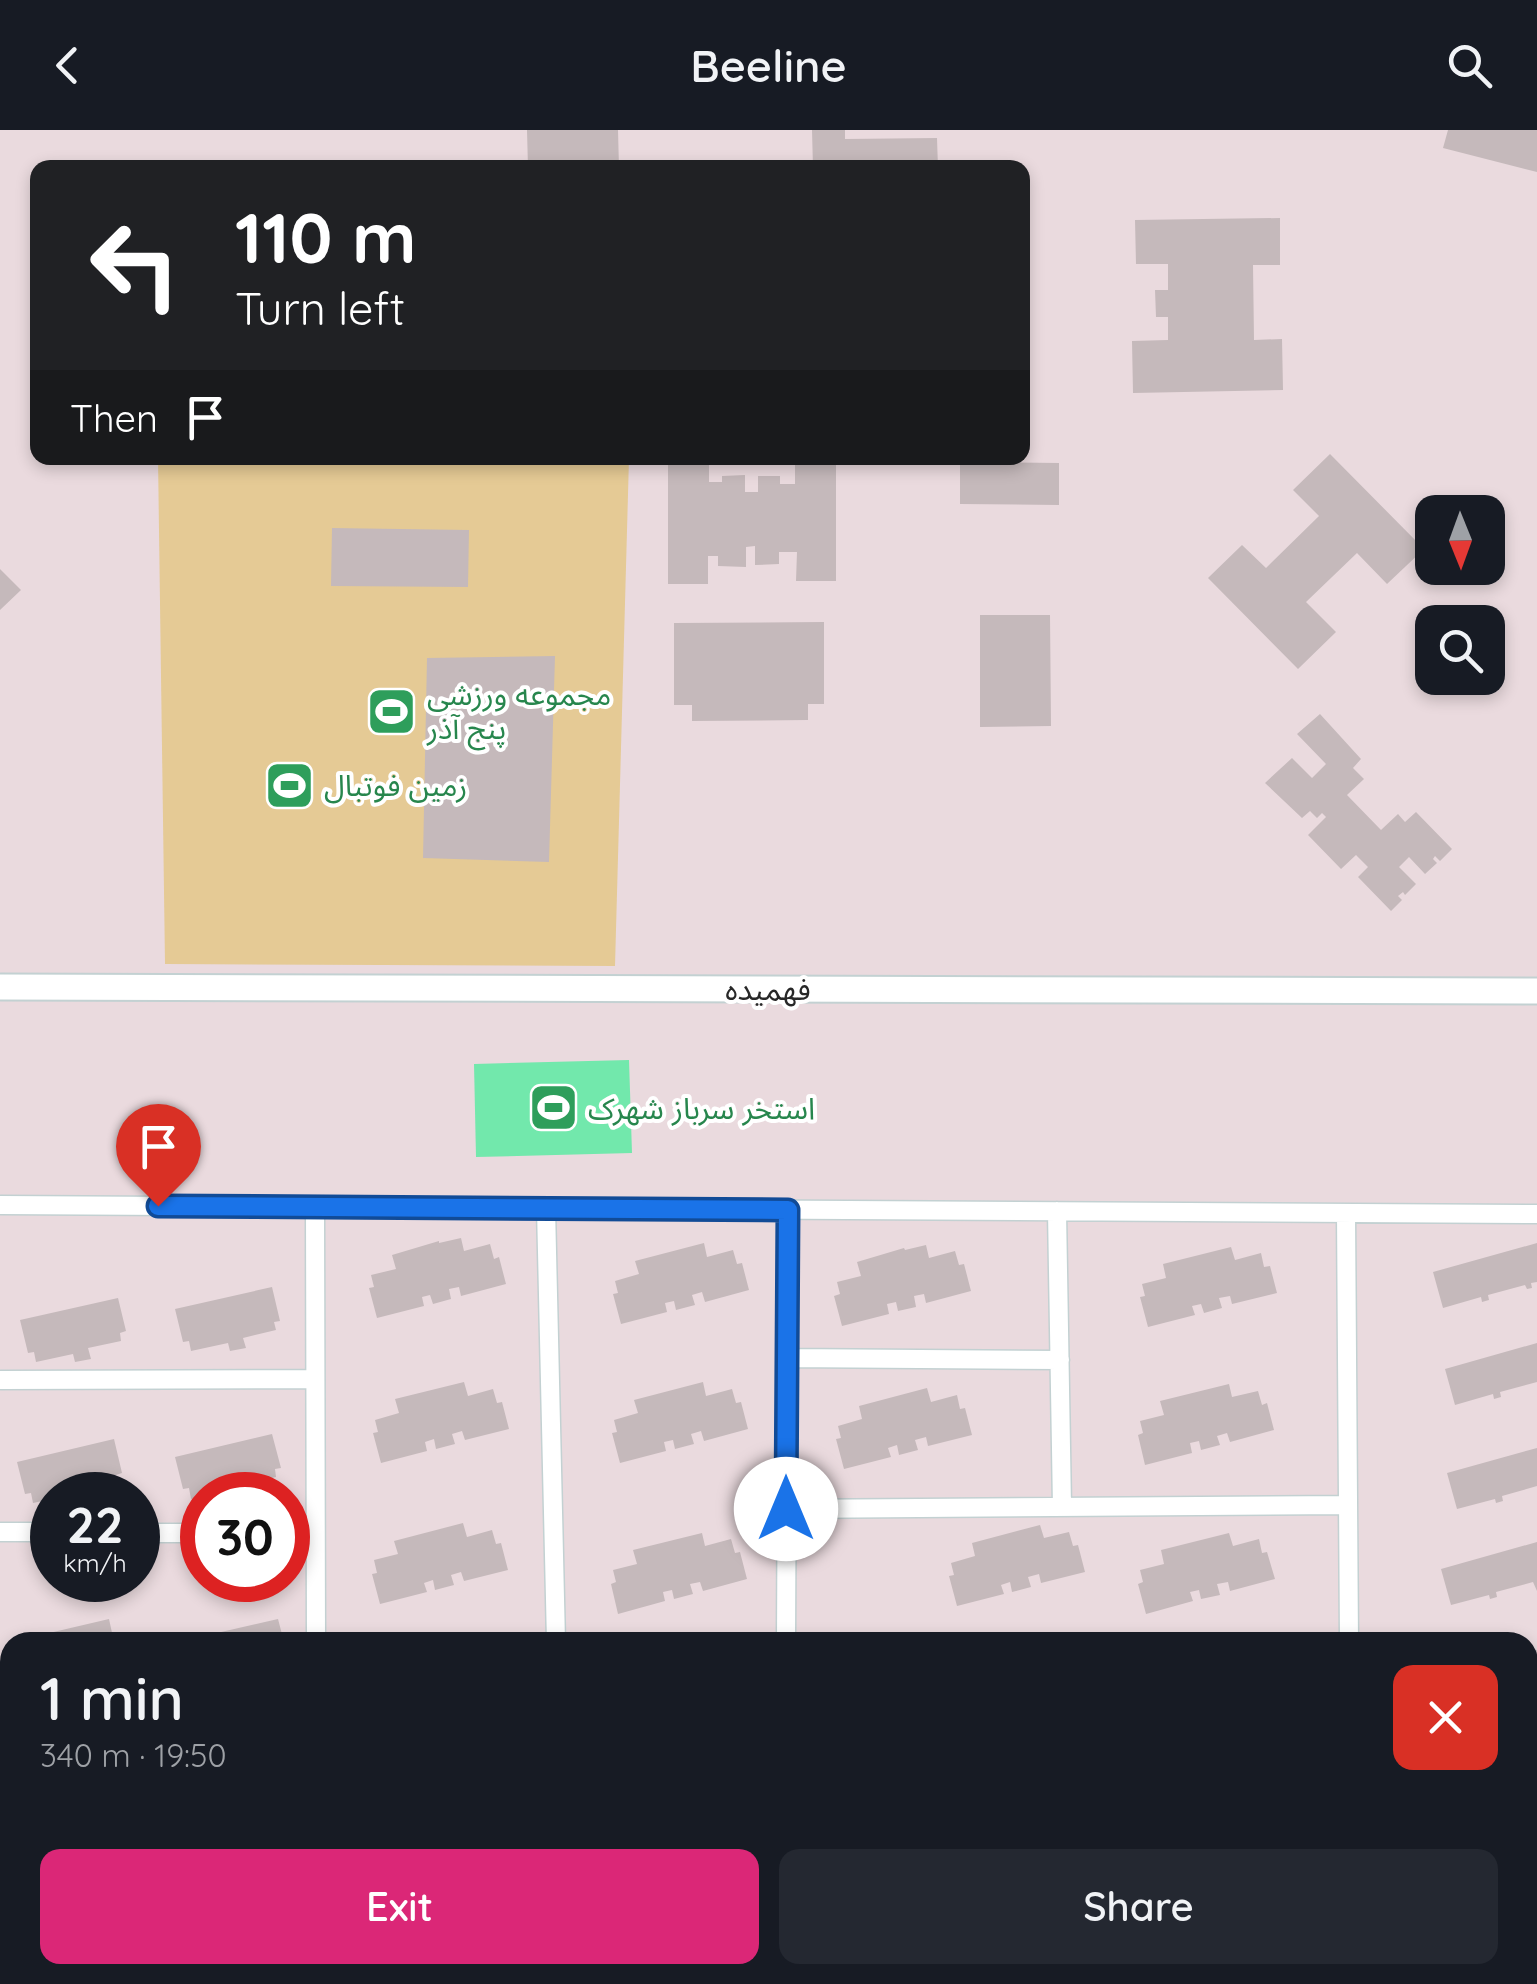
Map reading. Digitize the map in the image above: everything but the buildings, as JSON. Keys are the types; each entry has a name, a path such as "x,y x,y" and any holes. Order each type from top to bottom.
{"main road":[{"name":"فهمیده","path":"0,987 1537,991"}],"street":[{"path":"0,1205 1537,1214"},
{"path":"315,1207 316,1632"},
{"path":"546,1208 556,1632"},
{"path":"786,1632 788,1210"},
{"path":"1057,1211 1062,1507"},
{"path":"1346,1213 1349,1632"},
{"path":"788,1358 1060,1360"},
{"path":"0,1380 316,1379"},
{"path":"786,1509 1348,1504"},
{"path":"0,1532 30,1532"},
{"path":"310,1533 316,1533"}],"shaded area":[{"name":"مجموعه ورزشی پنج آذر","path":"158,465 629,465 615,966 165,964"},
{"name":"استخر سرباز شهرک","path":"629,1060 632,1153 476,1157 474,1064"}],"place":[{"name":"مجموعه ورزشی پنج آذر","path":"392,711"},
{"name":"زمین فوتبال","path":"289,785"},
{"name":"استخر سرباز شهرک","path":"553,1108"}],"route":[{"path":"158,1206 788,1210 786,1509"}]}
